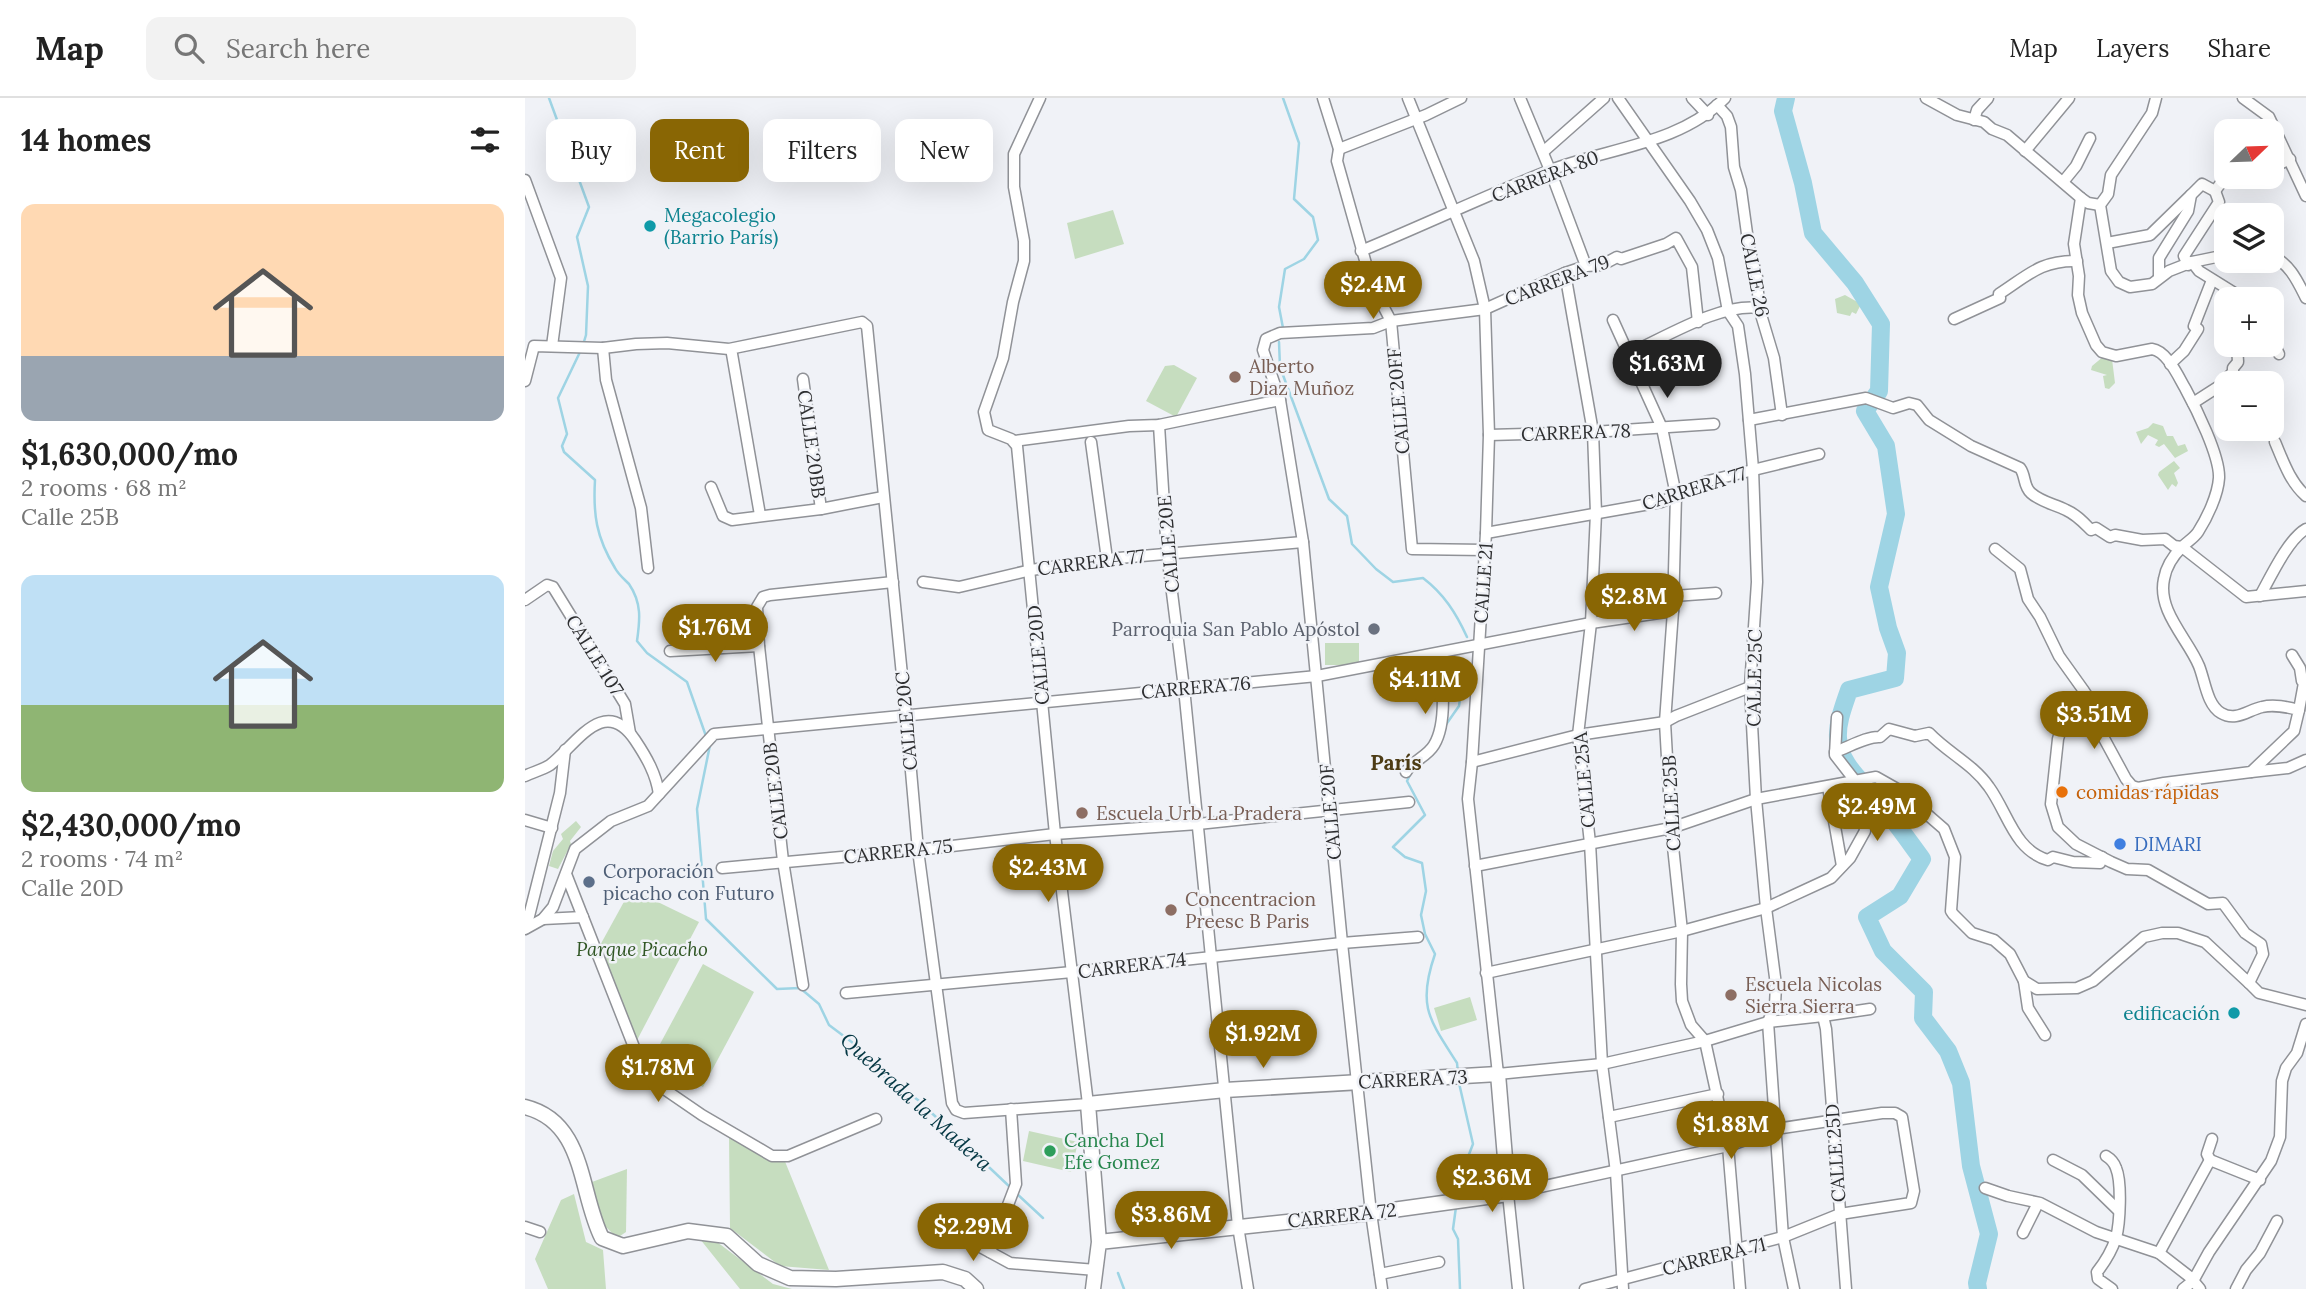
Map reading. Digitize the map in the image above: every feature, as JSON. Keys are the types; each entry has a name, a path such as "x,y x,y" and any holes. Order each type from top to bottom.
{"street":[{"path":"1040,98 1014,154 1014,187 1024,241 1024,261 1003,358 984,412 988,430 1014,441 1129,426 1159,425 1280,400"},
{"name":"CALLE 20FF","path":"1323,98 1339,149 1337,161 1361,251 1372,285 1391,321 1412,549 1485,550"},
{"name":"CALLE 21","path":"1408,98 1474,261 1485,309 1489,435 1486,533 1468,799 1518,1289"},
{"path":"1339,149 1461,98"},
{"path":"1520,98 1586,266"},
{"path":"1543,152 1604,98"},
{"name":"CALLE 25C","path":"1618,98 1691,201 1707,230 1718,258 1728,312 1738,326 1753,469 1758,582 1751,687 1756,799 1776,985 1775,1005 1768,1022 1783,1237 1794,1289"},
{"path":"1692,98 1708,115"},
{"path":"1926,98 1957,115 1984,122 1992,129 2007,135 2081,198 2088,203 2100,205"},
{"path":"1974,120 1977,110 1988,98"},
{"path":"2025,151 2069,98"},
{"path":"2156,98 2152,113 2111,175 2108,194 2100,205 2111,271 2119,282 2130,287 2152,284 2159,277 2190,264 2214,258"},
{"path":"2242,98 2269,117 2306,196"},
{"name":"CARRERA 80","path":"1361,251 1550,170 1648,140 1708,115 1721,102"},
{"name":"CALLE 26","path":"1721,102 1727,116 1749,248 1757,277 1759,308 1774,358 1782,415"},
{"path":"2063,182 2076,166 2090,138"},
{"path":"2284,162 2290,159"},
{"path":"525,180 561,278 552,346"},
{"path":"2107,243 2150,235 2202,184 2215,191 2218,202 2184,256 2190,264 2224,287"},
{"path":"2159,277 2159,258 2188,211 2191,195"},
{"path":"2081,198 2074,244 2082,313 2102,352 2116,356 2158,350 2170,364 2207,431 2219,477 2215,497 2197,534 2182,547 2164,576 2162,589 2175,624 2199,664 2210,700 2218,712 2227,716 2239,716 2263,706 2299,710"},
{"name":"CARRERA 79","path":"1266,339 1280,333 1373,328 1391,321 1485,309 1565,273 1586,266 1602,265 1617,257 1621,259 1666,244 1676,237 1692,267 1698,322"},
{"path":"1954,319 2000,298 1999,294 2043,266 2053,262 2077,261"},
{"path":"2284,265 2294,275 2306,298"},
{"name":"CALLE 25A","path":"1565,273 1593,432 1596,513 1591,622 1578,736 1590,843 1602,1063 1616,1172 1623,1284"},
{"path":"2170,364 2184,351 2198,329 2194,326 2212,280"},
{"path":"1630,353 1698,322 1728,312 1750,307 1759,308"},
{"name":"CALLE 25B","path":"1613,320 1662,428 1676,495 1674,596 1665,722 1671,828 1682,931 1682,1002 1691,1025 1705,1041 1718,1094 1728,1146 1740,1289"},
{"name":"CALLE 20C","path":"603,348 667,343 729,349 862,322 867,326 918,850 952,1103 956,1110"},
{"name":"CALLE 20F","path":"1266,339 1263,350 1280,400 1303,541 1342,943 1371,1213 1382,1289"},
{"path":"525,381 534,346 603,348 606,380 641,508 648,568"},
{"path":"732,354 760,515"},
{"path":"2193,403 2221,385 2233,372 2238,357"},
{"name":"CALLE 20BB","path":"803,379 821,509"},
{"path":"1749,420 1866,398 1893,408 1909,403 1917,405 1929,420 1971,446 2020,468 2029,492 2079,517 2091,530 2096,528 2110,537 2115,535 2142,540 2165,539 2174,546 2182,547 2246,597 2306,591"},
{"name":"CARRERA 78","path":"1489,435 1714,424"},
{"name":"CALLE 20E","path":"1159,425 1167,553 1184,688 1238,1226 1248,1289"},
{"name":"CALLE 20D","path":"1014,441 1017,446 1031,570 1055,834 1088,1104 1099,1242 1093,1289"},
{"path":"1091,442 1107,559"},
{"path":"2275,442 2287,470 2306,496"},
{"name":"CARRERA 77","path":"1486,533 1661,502 1708,481 1819,454"},
{"path":"711,487 723,516 728,520 821,509 883,497"},
{"path":"2260,596 2300,532 2306,529"},
{"name":"CARRERA 77","path":"923,582 959,587 1031,570 1107,559 1303,541"},
{"path":"1995,549 2020,569 2028,599 2059,656 2088,697 2087,707 2131,786 2138,789 2164,783 2288,768 2306,760"},
{"name":"CALLE 20B","path":"803,985 783,862 767,727 757,607 763,597 893,582"},
{"name":"CALLE 107","path":"525,600 547,585 553,587 625,704 630,733"},
{"path":"1674,596 1716,593"},
{"name":"CARRERA 76","path":"659,794 710,737 767,727 1317,676 1591,622 1673,611"},
{"path":"670,650 759,646"},
{"path":"1406,772 1430,750 1439,735 1443,686 1439,653"},
{"path":"2251,772 2294,731 2304,683 2292,655"},
{"path":"1472,762 1578,736 1665,722 1751,687"},
{"path":"2087,707 2073,710 2064,719 2058,739 2051,804 2059,827 2076,844 2127,869 2148,870 2208,904 2223,903 2245,933 2261,944 2263,954 2249,983"},
{"path":"1486,973 1682,931 1766,908 1831,878 1850,858 1865,831 1861,794 1856,782 1843,767 1839,751 1837,717"},
{"name":"CALLE 107","path":"565,750 596,725 607,721 618,723 630,733 656,777 659,794"},
{"path":"1839,751 1855,746 1870,736 1880,737 1889,729 1915,736 1929,733 1979,773 2021,842 2037,857 2100,863 2102,857"},
{"path":"525,776 549,765 565,750"},
{"path":"526,929 560,793 565,750"},
{"path":"1475,866 1671,828 1756,799 1876,777 1899,790 1944,829 1955,857 1951,911 1972,933 1994,940 2010,954 2024,981 2028,1008 2045,1035"},
{"path":"1828,787 1842,866"},
{"path":"526,929 543,919 553,907 575,849 611,821 648,806 659,794"},
{"name":"CARRERA 75","path":"722,868 1409,802"},
{"path":"525,820 552,828"},
{"path":"566,874 643,1070 651,1080 702,1115 772,1156 788,1156 876,1119"},
{"path":"543,919 583,916"},
{"path":"2024,981 2037,989 2077,988 2094,981 2144,937 2179,933 2205,942 2259,993 2306,1005"},
{"name":"CARRERA 74","path":"846,993 1418,937"},
{"name":"CARRERA 73","path":"956,1110 964,1112 1088,1104 1225,1090 1498,1074 1602,1063 1705,1041 1768,1022 1870,1009"},
{"name":"CALLE 25D","path":"1823,1016 1846,1289"},
{"path":"2197,1285 2209,1252 2271,1161 2280,1137 2282,1081 2286,1068 2297,1053 2306,1024"},
{"path":"1609,1117 1718,1094"},
{"path":"525,1107 545,1112 566,1135 585,1182 593,1220 602,1238 623,1245 688,1231 727,1236 758,1264 790,1278 836,1279 943,1272 965,1279 976,1289"},
{"path":"991,1252 1016,1184 1011,1109"},
{"name":"CARRERA 72","path":"1099,1242 1470,1201 1728,1146 1776,1129 1882,1113 1900,1115 1914,1191 1914,1199 1908,1204"},
{"path":"2212,1139 2207,1153 2210,1160 2260,1180"},
{"path":"2106,1156 2114,1163 2118,1172 2118,1210 2115,1240 2105,1263 2097,1272 2102,1284 2112,1289"},
{"path":"2053,1160 2082,1175 2118,1210"},
{"path":"2159,1253 2210,1160"},
{"path":"1985,1188 2038,1203 2115,1240 2159,1253 2197,1285"},
{"path":"2023,1233 2038,1203"},
{"name":"CARRERA 71","path":"1585,1289 1623,1284 1738,1251 1783,1237 1840,1214 1908,1204"},
{"path":"2236,1289 2277,1221"},
{"path":"525,1227 540,1232"},
{"path":"953,1232 1010,1263 1096,1270"},
{"path":"1380,1274 1439,1262"},
{"path":"2183,1289 2197,1285"}],"green space":[{"path":"1113,210 1124,244 1075,259 1067,223"},
{"path":"1845,295 1861,304 1856,314 1852,312 1850,316 1837,313 1835,299"},
{"path":"2104,356 2112,359 2115,383 2109,389 2105,388 2103,376 2107,375 2091,370"},
{"path":"1174,365 1197,378 1176,417 1146,401 1165,366"},
{"path":"2153,423 2163,426 2167,436 2173,436 2178,446 2185,444 2188,451 2175,458 2164,444 2159,447 2155,445 2158,440 2148,435 2141,444 2136,432"},
{"path":"2174,461 2180,468 2174,473 2178,483 2176,487 2172,484 2168,490 2158,475"},
{"path":"1325,643 1359,643 1359,665 1325,665"},
{"path":"576,821 581,827 570,841 571,844 558,869 549,866 553,851 563,839 561,834"},
{"name":"Parque Picacho","path":"631,889 699,922 635,1044 598,949"},
{"path":"703,964 754,992 703,1087 652,1059"},
{"path":"1470,997 1477,1020 1441,1031 1434,1008"},
{"name":"Cancha Del Efe Gomez","path":"1029,1131 1078,1142 1071,1172 1023,1161"},
{"path":"729,1136 765,1158 784,1159 829,1270 780,1266 730,1228"},
{"path":"627,1169 626,1232 617,1238 601,1222 592,1182"},
{"path":"574,1194 586,1242 603,1250 606,1289 548,1289 535,1259 561,1200"},
{"path":"700,1239 717,1242 773,1284 792,1289 740,1289"}],"waterway":[{"name":"Quebrada la Madera","path":"549,98 589,207 577,237 588,286 586,335 583,345"},
{"path":"1283,98 1299,143 1294,199 1313,217 1318,240 1304,259 1285,269 1279,307 1283,328"},
{"path":"1786,98 1783,111 1803,183 1813,233 1855,283 1881,324 1879,391 1865,411 1886,446 1896,514 1879,587 1888,628 1897,653 1895,678 1849,690 1838,738 1848,765 1922,859 1900,896 1867,917 1883,951 1924,992 1923,1018 1948,1051 1961,1083 1971,1166 1989,1234 1977,1283 1978,1289"},
{"path":"1279,342 1280,367 1329,499 1347,516 1352,544 1393,582 1423,578 1449,604 1467,637"},
{"name":"Quebrada la Madera","path":"580,352 558,398 567,434 562,446 564,452 595,480 595,515 600,535 609,557 629,584 638,605 637,641 647,653 687,682 707,739"},
{"path":"1445,726 1459,706 1465,664"},
{"name":"Quebrada la Madera","path":"710,745 697,809 706,919 777,989 800,988 819,1004 829,1025 853,1043 872,1068 918,1100 1011,1188"},
{"path":"1410,775 1407,781 1425,815 1393,847 1405,857 1422,863 1426,891 1421,915 1425,934 1435,954 1427,987 1429,1012 1439,1035 1457,1063 1458,1073"},
{"path":"1458,1197 1459,1171 1473,1144 1459,1083"},
{"name":"Quebrada la Madera","path":"1016,1193 1043,1218"},
{"path":"1456,1207 1453,1229 1458,1239 1460,1289"},
{"name":"Quebrada la Madera","path":"1118,1273 1124,1289"}],"place":[{"name":"Megacolegio (Barrio París)","path":"650,226"},
{"name":"Alberto Diaz Muñoz","path":"1235,377"},
{"name":"Parroquia San Pablo Apóstol","path":"1374,629"},
{"name":"comidas rápidas","path":"2062,792"},
{"name":"Escuela Urb La Pradera","path":"1082,813"},
{"name":"DIMARI","path":"2120,844"},
{"name":"Corporación picacho con Futuro","path":"589,882"},
{"name":"Concentracion Preesc B Paris","path":"1171,910"},
{"name":"Escuela Nicolas Sierra Sierra","path":"1731,995"},
{"name":"edificación","path":"2234,1013"},
{"name":"Cancha Del Efe Gomez","path":"1050,1151"}],"district":[{"name":"París","path":"1396,763"}]}
